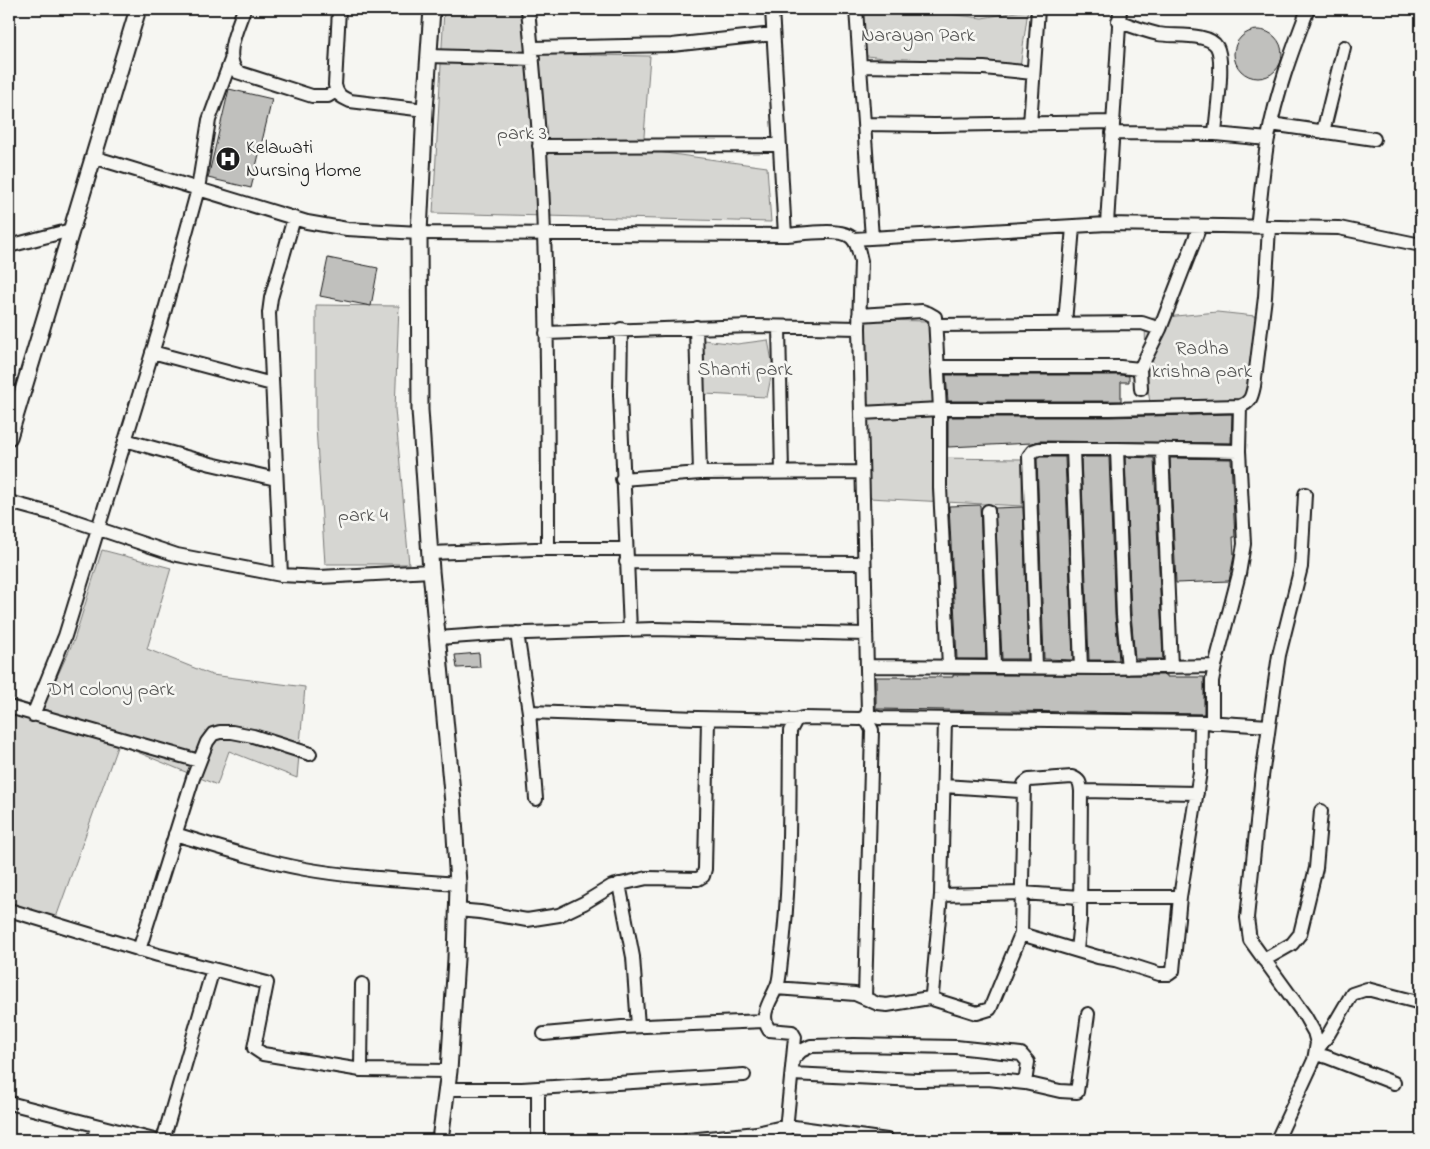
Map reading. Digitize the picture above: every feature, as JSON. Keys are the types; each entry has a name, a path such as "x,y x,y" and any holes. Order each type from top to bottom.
{"street":[{"path":"9,436 138,9"},
{"path":"244,9 230,53 232,67 236,72 296,92 321,98 336,91"},
{"path":"432,9 419,233 420,410 431,571 453,803 458,884 456,959 449,1071 440,1140"},
{"path":"528,9 544,234 548,549"},
{"path":"772,9 785,235"},
{"path":"856,9 872,238"},
{"path":"1030,124 1038,9"},
{"path":"861,413 940,409 1110,409 1240,406 1246,404 1251,399 1254,386 1265,297 1263,227 1268,139 1293,48 1308,9"},
{"path":"335,10 336,91 341,97 350,100 425,110"},
{"path":"1107,224 1119,15 1158,34 1197,37 1213,42 1218,48 1220,64 1215,134"},
{"path":"429,56 532,54 672,45 773,34"},
{"path":"1323,132 1344,47"},
{"path":"33,714 65,636 152,352 198,189 209,120 231,60"},
{"path":"860,66 984,68 1033,73"},
{"path":"864,124 1030,124 1215,134 1268,139"},
{"path":"1271,124 1374,139"},
{"path":"539,146 780,145"},
{"path":"93,157 307,222 347,229 419,233 544,234 785,235 837,232 846,234 853,239 859,250 861,261 859,328 867,666 866,716 872,730 865,998"},
{"path":"281,575 269,313 271,298 294,218"},
{"path":"853,239 1107,224 1340,228 1421,245"},
{"path":"1064,323 1073,226"},
{"path":"1141,389 1140,369 1160,328 1200,226"},
{"path":"9,246 71,230"},
{"path":"859,315 922,311 928,312 935,317 940,409 940,488 949,666"},
{"path":"936,325 1142,323 1160,328"},
{"path":"546,333 696,327 779,326 859,328"},
{"path":"779,326 782,472"},
{"path":"696,327 700,473"},
{"path":"621,329 622,478 630,630"},
{"path":"152,352 272,384"},
{"path":"937,367 1140,369"},
{"path":"1021,934 1158,974 1169,974 1173,971 1180,897 1197,793 1212,681 1239,574 1244,544 1239,451 1240,406"},
{"path":"125,440 211,464 276,479"},
{"path":"1073,449 1081,668"},
{"path":"1117,449 1123,615 1128,668"},
{"path":"1036,667 1029,456 1033,450 1162,449 1239,451"},
{"path":"1162,449 1171,667"},
{"path":"622,478 700,473 862,472"},
{"path":"1305,494 1301,567 1280,655 1261,784 1247,918 1250,940 1305,1016 1314,1032 1317,1043 1316,1052"},
{"path":"9,502 57,514 177,555 281,575 320,577 431,571"},
{"path":"988,511 994,666"},
{"path":"430,553 548,549 626,549"},
{"path":"626,562 864,563"},
{"path":"438,638 664,629 866,634"},
{"path":"517,634 529,712 536,799"},
{"path":"867,666 1128,668 1215,666"},
{"path":"9,707 199,761"},
{"path":"529,712 796,720 802,718 860,718 866,716 878,718 1206,723 1270,726"},
{"path":"457,910 527,920 559,915 619,884 647,878 689,880 698,879 703,876 705,869 708,718"},
{"path":"929,998 934,986 941,895 945,719"},
{"path":"786,1140 795,1037 792,1032 769,1030 766,1025 765,1013 776,988 780,972 786,917 790,730 796,720"},
{"path":"139,950 199,761 207,742 213,734 232,732 253,736 310,754"},
{"path":"776,988 856,994 878,1004 887,1005 929,998 977,1013 990,1009 1021,934 1023,789 1024,784 1029,780 1072,777 1080,782 1080,921 1077,950"},
{"path":"944,786 1020,791 1023,789"},
{"path":"1080,791 1197,793"},
{"path":"1264,960 1292,944 1300,934 1316,868 1321,811"},
{"path":"176,834 257,859 306,869 359,876 458,884"},
{"path":"619,884 633,957 638,1026"},
{"path":"941,895 1022,893 1080,897 1180,897"},
{"path":"9,910 139,950 267,983 254,1042 254,1048 258,1052 361,1070 449,1071"},
{"path":"163,1140 213,969"},
{"path":"361,1070 362,984"},
{"path":"1276,1140 1316,1052 1352,994 1367,989 1421,1003"},
{"path":"792,1074 917,1080 988,1079 1077,1092 1088,1014"},
{"path":"544,1034 638,1026 764,1021 765,1019"},
{"path":"794,1058 811,1046 854,1045 993,1050 1021,1054 1028,1062 1025,1083"},
{"path":"1316,1052 1394,1083"},
{"path":"446,1089 538,1088 744,1075"},
{"path":"538,1088 538,1140"},
{"path":"9,1103 154,1140"},
{"path":"93,1140 98,1126"},
{"path":"688,1140 757,1133 787,1126 887,1140"}],"green space":[{"name":"park 3","path":"444,9 530,9 536,54 650,56 643,150 767,167 771,222 433,213"},
{"name":"Narayan Park","path":"859,9 906,9 982,18 1028,10 1020,68 931,64 859,55"},
{"name":"park 4","path":"316,305 399,306 395,409 409,564 325,564 316,427"},
{"name":"Radha krishna park","path":"1217,312 1255,316 1260,351 1251,387 1240,406 1150,403 1146,375 1145,319"},
{"path":"866,320 932,321 935,458 1022,459 1022,506 869,498"},
{"name":"Shanti park","path":"703,340 737,344 768,340 773,367 767,397 704,394"},
{"name":"DM colony park","path":"102,550 171,568 147,649 212,675 305,687 297,778 229,751 217,785 118,744 53,926 9,912 9,698 42,709 74,640"}],"building":[{"path":"1258,30 1267,32 1275,37 1280,45 1282,54 1280,63 1275,71 1267,76 1258,78 1249,76 1241,71 1236,63 1234,54 1236,45 1241,37 1249,32"},
{"path":"229,89 272,99 251,188 208,178"},
{"path":"328,258 378,268 371,306 320,296"},
{"path":"946,375 1120,375 1129,376 1129,382 1121,382 1121,401 948,401"},
{"path":"1232,414 1231,443 1039,441 1032,443 948,447 948,417 1110,417"},
{"path":"1040,457 1065,457 1073,660 1044,659 1037,459"},
{"path":"1081,457 1109,457 1115,615 1119,660 1089,660"},
{"path":"1125,457 1154,458 1163,659 1135,659 1131,614"},
{"path":"1170,458 1231,459 1235,537 1233,537 1234,556 1229,581 1176,583"},
{"path":"980,505 986,659 957,659 949,506"},
{"path":"1023,507 1028,659 1002,659 995,508"},
{"path":"479,653 480,667 457,668 455,655"},
{"path":"953,675 1167,675 1167,677 1204,677 1204,714 876,709 876,677 953,677"}],"place":[{"name":"Kelawati Nursing Home","path":"228,159"}]}
